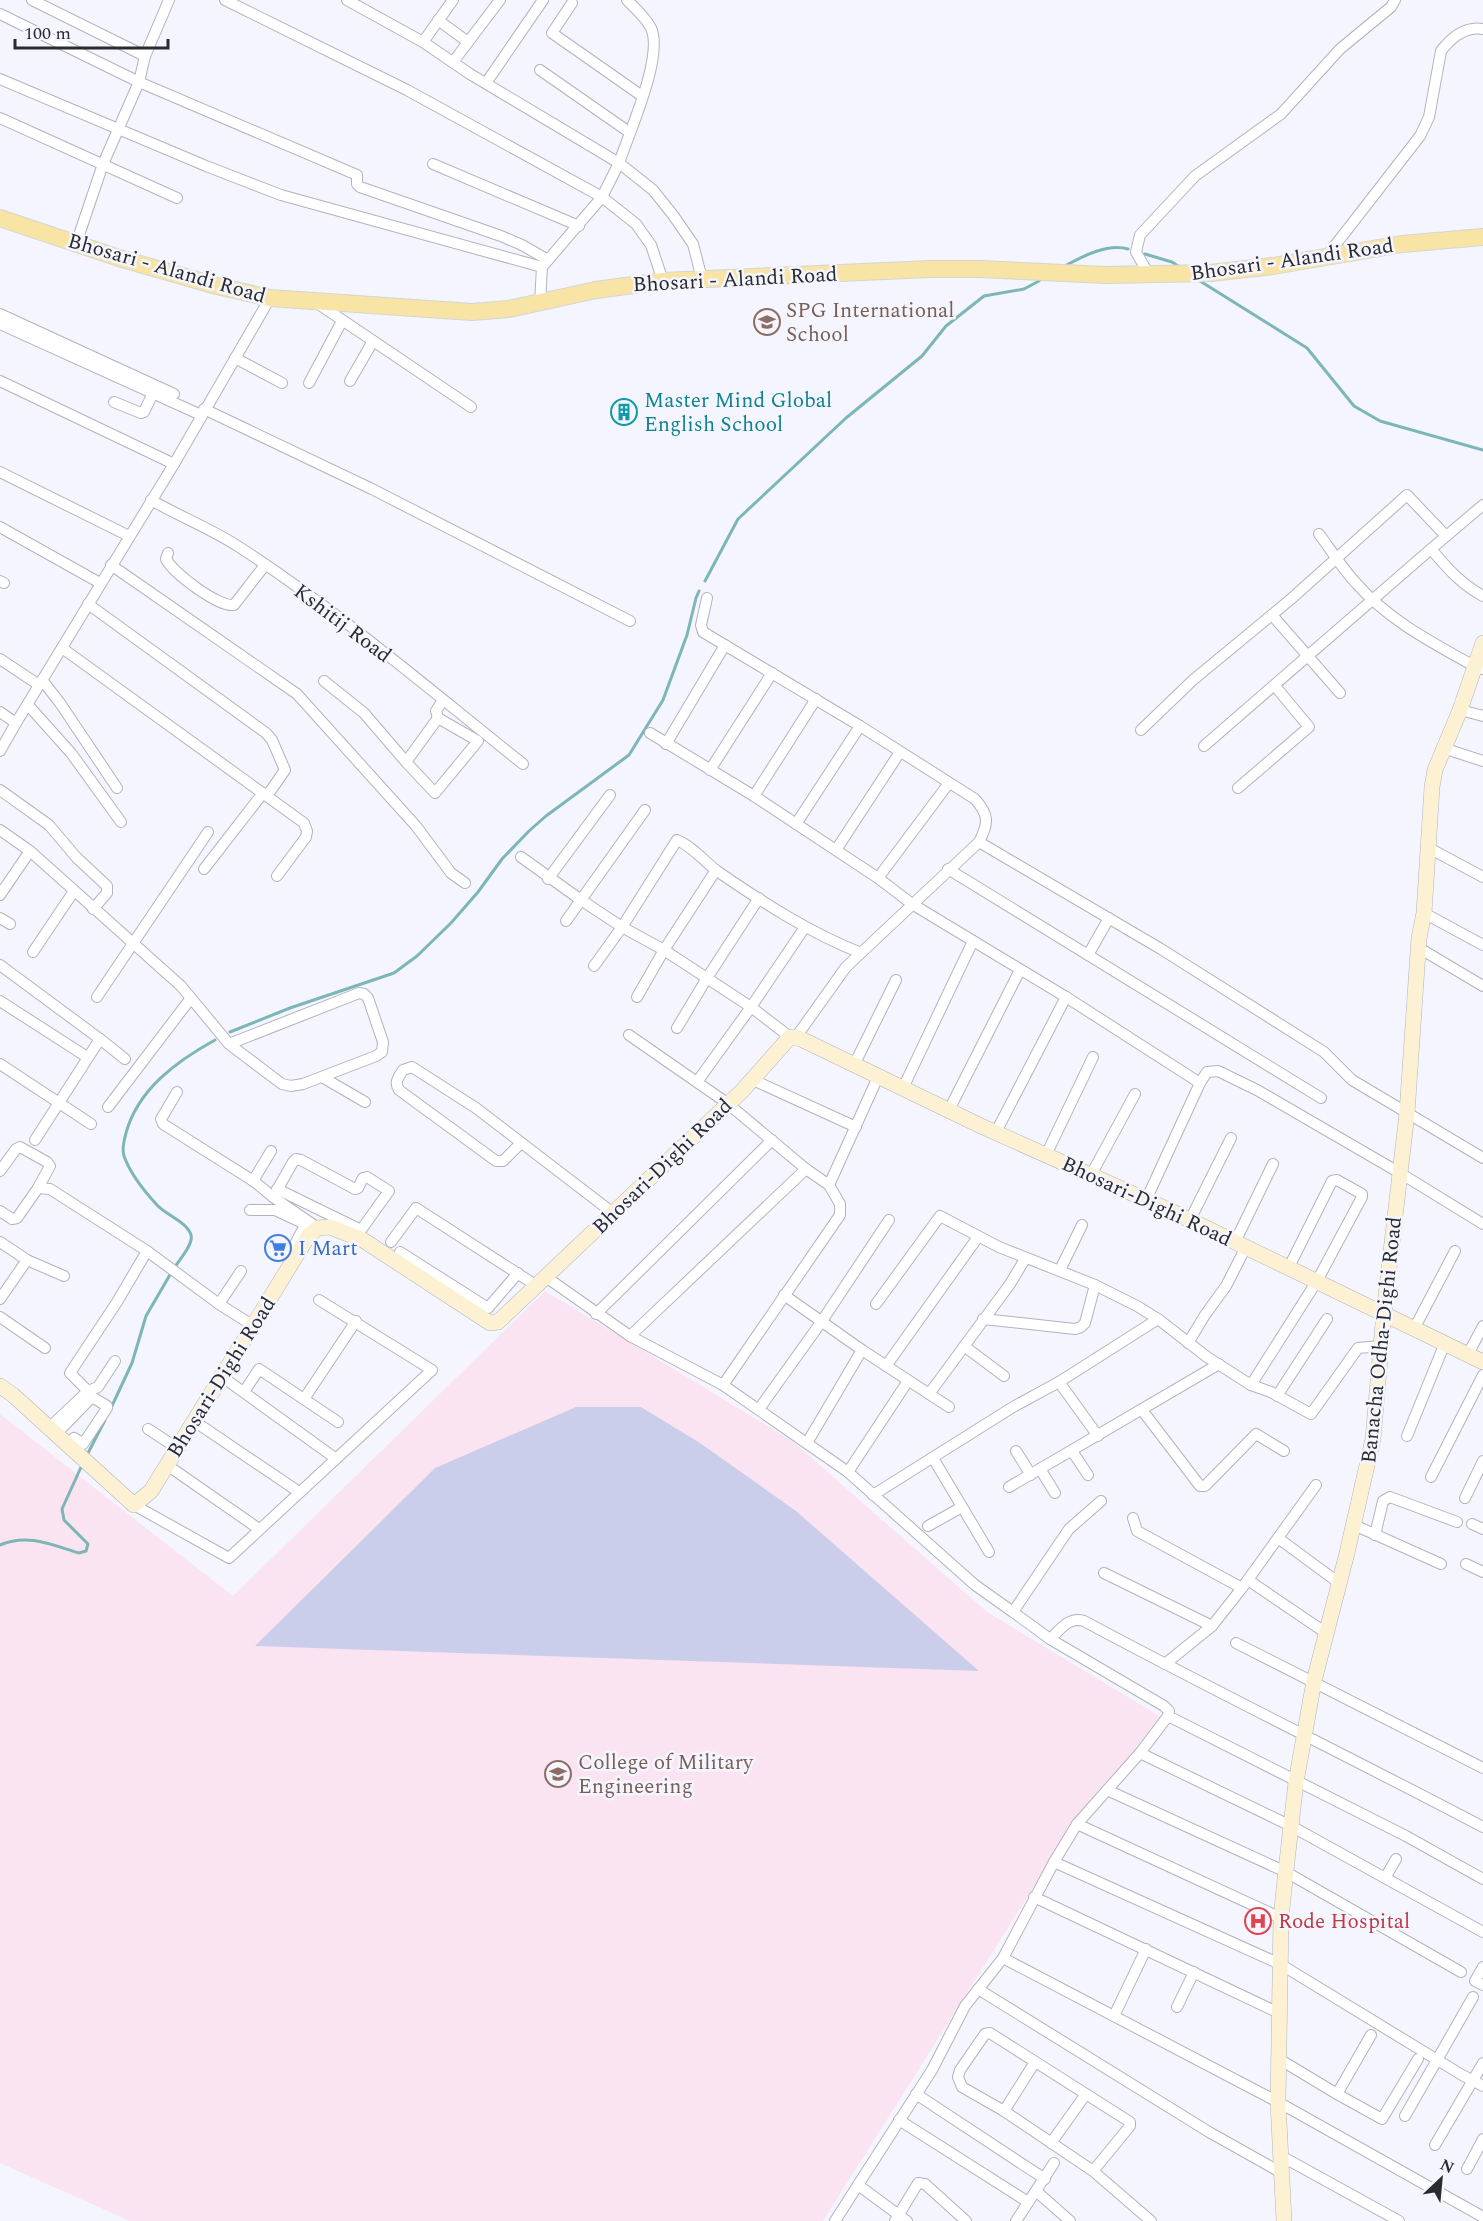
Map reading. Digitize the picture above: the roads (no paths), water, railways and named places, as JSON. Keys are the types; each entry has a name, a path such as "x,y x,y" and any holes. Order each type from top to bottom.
{"main road":[{"name":"Bhosari - Alandi Road","path":"0,218 163,271 270,298 472,312 509,309 596,290 663,281 930,269 1149,275 1210,273 1273,266 1402,244 1483,237"}],"street":[{"path":"32,0 145,56"},
{"path":"76,243 104,164 139,82 145,56 169,0"},
{"path":"225,0 407,90 602,197 636,224 651,245 663,281"},
{"path":"347,0 423,42 486,83 618,162 653,190 673,215 693,244 702,279"},
{"path":"423,42 453,0"},
{"path":"453,62 500,0"},
{"path":"486,83 543,0"},
{"path":"540,303 545,264 602,197 618,162 652,67 655,46 651,29 627,0"},
{"path":"1149,275 1136,252 1140,235 1157,215 1195,176 1281,114 1340,49 1391,8 1395,0"},
{"path":"572,3 552,33 642,96"},
{"path":"0,14 139,82 357,175 357,184 360,187 522,245 545,264"},
{"path":"438,20 468,42"},
{"path":"1326,257 1420,136 1429,117 1441,51 1447,43 1465,30 1475,27 1483,29"},
{"path":"540,70 629,132"},
{"path":"0,79 280,195 545,264"},
{"path":"0,118 177,198"},
{"path":"433,164 579,226"},
{"path":"0,751 174,464 270,298"},
{"path":"317,303 471,407"},
{"path":"0,314 174,394"},
{"path":"309,383 342,321"},
{"path":"0,324 153,393 203,412 372,489 630,621"},
{"path":"350,381 373,341"},
{"path":"235,358 282,383"},
{"path":"0,381 174,464"},
{"path":"114,402 141,413 146,409 153,393"},
{"path":"2,477 129,536"},
{"path":"1141,730 1193,680 1272,615 1407,495 1446,536"},
{"name":"Kshitij Road","path":"152,500 234,544 265,565 334,615 523,764"},
{"path":"1204,746 1483,505"},
{"path":"0,527 100,583"},
{"path":"1320,534 1336,558 1373,601 1412,630 1479,668"},
{"path":"1431,549 1457,579 1483,596"},
{"path":"168,553 166,559 169,565 192,584 222,604 230,606 265,565"},
{"path":"111,565 297,694 416,826 451,873 465,883"},
{"path":"521,857 548,879 622,927 664,950 793,1037 846,967 979,842 986,828 987,819 975,799 701,629 707,598"},
{"path":"88,604 266,733 272,740 285,770 204,869"},
{"path":"1272,615 1340,693"},
{"name":"Banacha Odha-Dighi Road","path":"1284,2221 1278,2102 1281,1917 1296,1782 1314,1681 1340,1583 1373,1439 1384,1312 1407,1113 1432,787 1443,748 1479,668 1483,643"},
{"path":"666,744 724,645"},
{"path":"62,648 304,823 307,831 306,837 277,876"},
{"path":"0,659 41,682 60,703 117,788"},
{"path":"710,770 772,672"},
{"path":"324,681 364,713 435,793 477,746 478,741 438,718 436,711 443,700"},
{"path":"1238,788 1309,727 1275,686"},
{"path":"754,796 816,699"},
{"path":"28,705 71,753 121,822"},
{"path":"1460,710 1483,716"},
{"path":"0,712 16,723"},
{"path":"406,762 438,718"},
{"path":"796,824 860,726"},
{"path":"650,733 754,796 878,878 912,904 1066,997 1200,1083"},
{"path":"1443,748 1483,761"},
{"path":"836,850 900,752"},
{"path":"878,878 949,783"},
{"path":"0,790 49,825 76,857 106,886 107,893 93,909"},
{"path":"548,879 610,795"},
{"path":"566,921 645,810"},
{"path":"0,830 30,851 181,986 229,1044 282,1084 291,1086 303,1084 376,1056 382,1052 383,1042 368,998 359,993 229,1044"},
{"path":"97,997 208,832"},
{"path":"594,966 622,927 677,840 716,870 805,927 861,953"},
{"path":"979,842 1109,918 1324,1052 1352,1080 1483,1158"},
{"path":"1427,848 1483,877"},
{"path":"0,895 30,851"},
{"path":"948,869 1321,1098"},
{"path":"637,997 664,950 716,870"},
{"path":"33,952 74,891"},
{"path":"677,1028 759,898"},
{"path":"1424,913 1483,945"},
{"path":"1088,955 1109,918"},
{"path":"696,1083 805,927"},
{"path":"903,1088 973,941"},
{"path":"1419,948 1483,986"},
{"path":"0,965 124,1059"},
{"path":"949,1110 1020,970"},
{"path":"854,1065 896,980"},
{"path":"996,1132 1066,997"},
{"path":"108,1107 191,998"},
{"path":"0,1001 87,1057"},
{"path":"629,1035 727,1103 806,1169 829,1185 840,1204 840,1215 723,1385"},
{"name":"Bhosari-Dighi Road","path":"134,1505 151,1491 300,1249 309,1235 318,1228 330,1227 363,1240 490,1323 498,1322 753,1080 793,1037 1241,1244 1483,1362"},
{"path":"35,1140 100,1039"},
{"path":"1046,1155 1093,1057"},
{"path":"0,1064 91,1124"},
{"path":"521,1143 503,1161 496,1161 399,1090 396,1085 397,1080 403,1070 412,1067 476,1108 613,1213"},
{"path":"1146,1200 1200,1083 1207,1072 1218,1071 1257,1090 1483,1224"},
{"path":"322,1077 365,1102"},
{"path":"829,1185 878,1077"},
{"path":"753,1080 856,1127"},
{"path":"177,1092 161,1119 163,1125 275,1193 361,1230 389,1191 367,1177 355,1189 296,1159 275,1193"},
{"path":"1091,1175 1135,1094"},
{"path":"1190,1220 1231,1138"},
{"path":"596,1314 772,1140"},
{"path":"0,1171 20,1147 50,1166 17,1218 12,1219 0,1211"},
{"path":"253,1181 271,1151"},
{"path":"1188,1342 1204,1315 1226,1286 1273,1164"},
{"path":"630,1336 806,1169"},
{"path":"1251,1385 1317,1281 1362,1197 1360,1192 1337,1180 1332,1181 1289,1267"},
{"path":"38,1188 50,1189 147,1251 219,1304 252,1325"},
{"path":"275,1193 318,1228"},
{"path":"391,1242 416,1208 519,1274 541,1281 630,1336 723,1385 848,1472 975,1585 1050,1639 1169,1711 1168,1716 1140,1753 1077,1824 1034,1897 1003,1958 964,2007 932,2070 835,2221"},
{"path":"250,1210 275,1210 303,1223 304,1227 295,1244 300,1249"},
{"path":"876,1304 939,1216 1025,1259 1060,1270 1095,1285 1158,1319 1251,1385 1311,1414 1358,1348 1381,1346"},
{"path":"759,1409 822,1321 889,1220"},
{"path":"1060,1270 1082,1225"},
{"path":"885,1365 978,1237"},
{"path":"0,1242 27,1260 64,1276"},
{"path":"88,1391 70,1373 147,1251"},
{"path":"1415,1328 1455,1251"},
{"path":"400,1252 488,1308 519,1274"},
{"path":"929,1394 1010,1284 1025,1259"},
{"path":"0,1299 27,1260"},
{"path":"219,1304 241,1271"},
{"path":"983,1319 1075,1329 1085,1323 1095,1285"},
{"path":"784,1295 949,1407"},
{"path":"0,1386 65,1438 95,1470 134,1505 229,1558 432,1370 319,1300"},
{"path":"0,1317 45,1348"},
{"path":"873,1495 1158,1319"},
{"path":"1277,1396 1327,1319"},
{"path":"304,1399 356,1321"},
{"path":"1468,1354 1483,1326"},
{"path":"1407,1436 1445,1343"},
{"path":"964,1346 1004,1376"},
{"path":"807,1443 862,1350"},
{"path":"65,1438 88,1391 98,1387 115,1361"},
{"path":"1009,1487 1219,1364"},
{"path":"244,1392 259,1369 338,1422"},
{"path":"1431,1478 1483,1375"},
{"path":"221,1376 335,1458"},
{"path":"848,1472 908,1381"},
{"path":"1059,1382 1098,1436"},
{"path":"1142,1410 1200,1486 1205,1486 1256,1434 1284,1451"},
{"path":"194,1421 299,1492"},
{"path":"148,1430 177,1448"},
{"path":"1016,1451 1055,1493"},
{"path":"1072,1451 1088,1474"},
{"path":"933,1458 988,1552"},
{"path":"1465,1498 1483,1461"},
{"path":"167,1465 259,1529"},
{"path":"1165,1664 1212,1626 1316,1485"},
{"path":"1375,1534 1383,1501 1390,1497 1456,1522"},
{"path":"1014,1612 1069,1529 1101,1501"},
{"path":"928,1526 962,1507"},
{"path":"1133,1518 1137,1531 1245,1584 1326,1633"},
{"path":"1472,1524 1483,1529"},
{"path":"1354,1525 1441,1564"},
{"path":"1278,1539 1340,1583"},
{"path":"1466,1564 1483,1572"},
{"path":"1104,1573 1212,1626"},
{"path":"1050,1639 1071,1620 1077,1618 1483,1827"},
{"path":"1236,1643 1483,1768"},
{"path":"1168,1716 1406,1836 1483,1879"},
{"path":"1140,1753 1291,1826 1483,1932"},
{"path":"1107,1790 1286,1872 1461,1972"},
{"path":"1077,1824 1281,1917"},
{"path":"1385,1878 1396,1859"},
{"path":"1054,1862 1280,1964 1478,2083"},
{"path":"1034,1897 1279,2013"},
{"path":"1114,2016 1146,1949"},
{"path":"1003,1958 1278,2102 1483,2217"},
{"path":"1483,1967 1475,1981 1483,1985"},
{"path":"1177,2007 1194,1972"},
{"path":"978,1989 1209,2132 1282,2173"},
{"path":"1405,2116 1473,1997"},
{"path":"1093,2171 1131,2124 987,2032 960,2070 958,2077 962,2087 1004,2111 1093,2171 1151,2221"},
{"path":"1336,2094 1371,2035"},
{"path":"1279,2059 1382,2119 1418,2059"},
{"path":"1004,2111 1035,2062"},
{"path":"1436,2145 1478,2083 1483,2063"},
{"path":"916,2094 1045,2179"},
{"path":"1051,2144 1086,2094"},
{"path":"899,2120 1028,2202"},
{"path":"1467,2169 1483,2139"},
{"path":"1281,2156 1399,2221"},
{"path":"1016,2221 1054,2163"},
{"path":"858,2185 900,2219 918,2183 925,2184 966,2221"},
{"path":"1036,2191 1070,2221"}],"waterway":[{"path":"1065,266 1104,249 1128,249"},
{"path":"1145,254 1178,266"},
{"path":"705,581 738,519 846,418 922,356 946,326 984,296 1024,289 1039,281"},
{"path":"1200,281 1307,348 1354,406 1380,421 1483,450"},
{"path":"230,1032 290,1008 394,973 417,956 451,923 502,859 529,831 629,755 663,700 687,635 699,591"},
{"path":"175,1267 188,1247 191,1239 189,1230 161,1209 138,1182 124,1156 124,1142 132,1117 149,1090 173,1067 215,1040"},
{"path":"111,1408 132,1363 146,1316 171,1273"},
{"path":"86,1457 105,1420"},
{"path":"0,1545 30,1540 79,1553 86,1551 88,1544 64,1520 62,1509 82,1465"}],"place":[{"name":"SPG International School","path":"767,322"},
{"name":"Master Mind Global English School","path":"624,412"},
{"name":"I Mart","path":"278,1248"},
{"name":"College of Military Engineering","path":"558,1774"},
{"name":"Rode Hospital","path":"1258,1921"}]}
